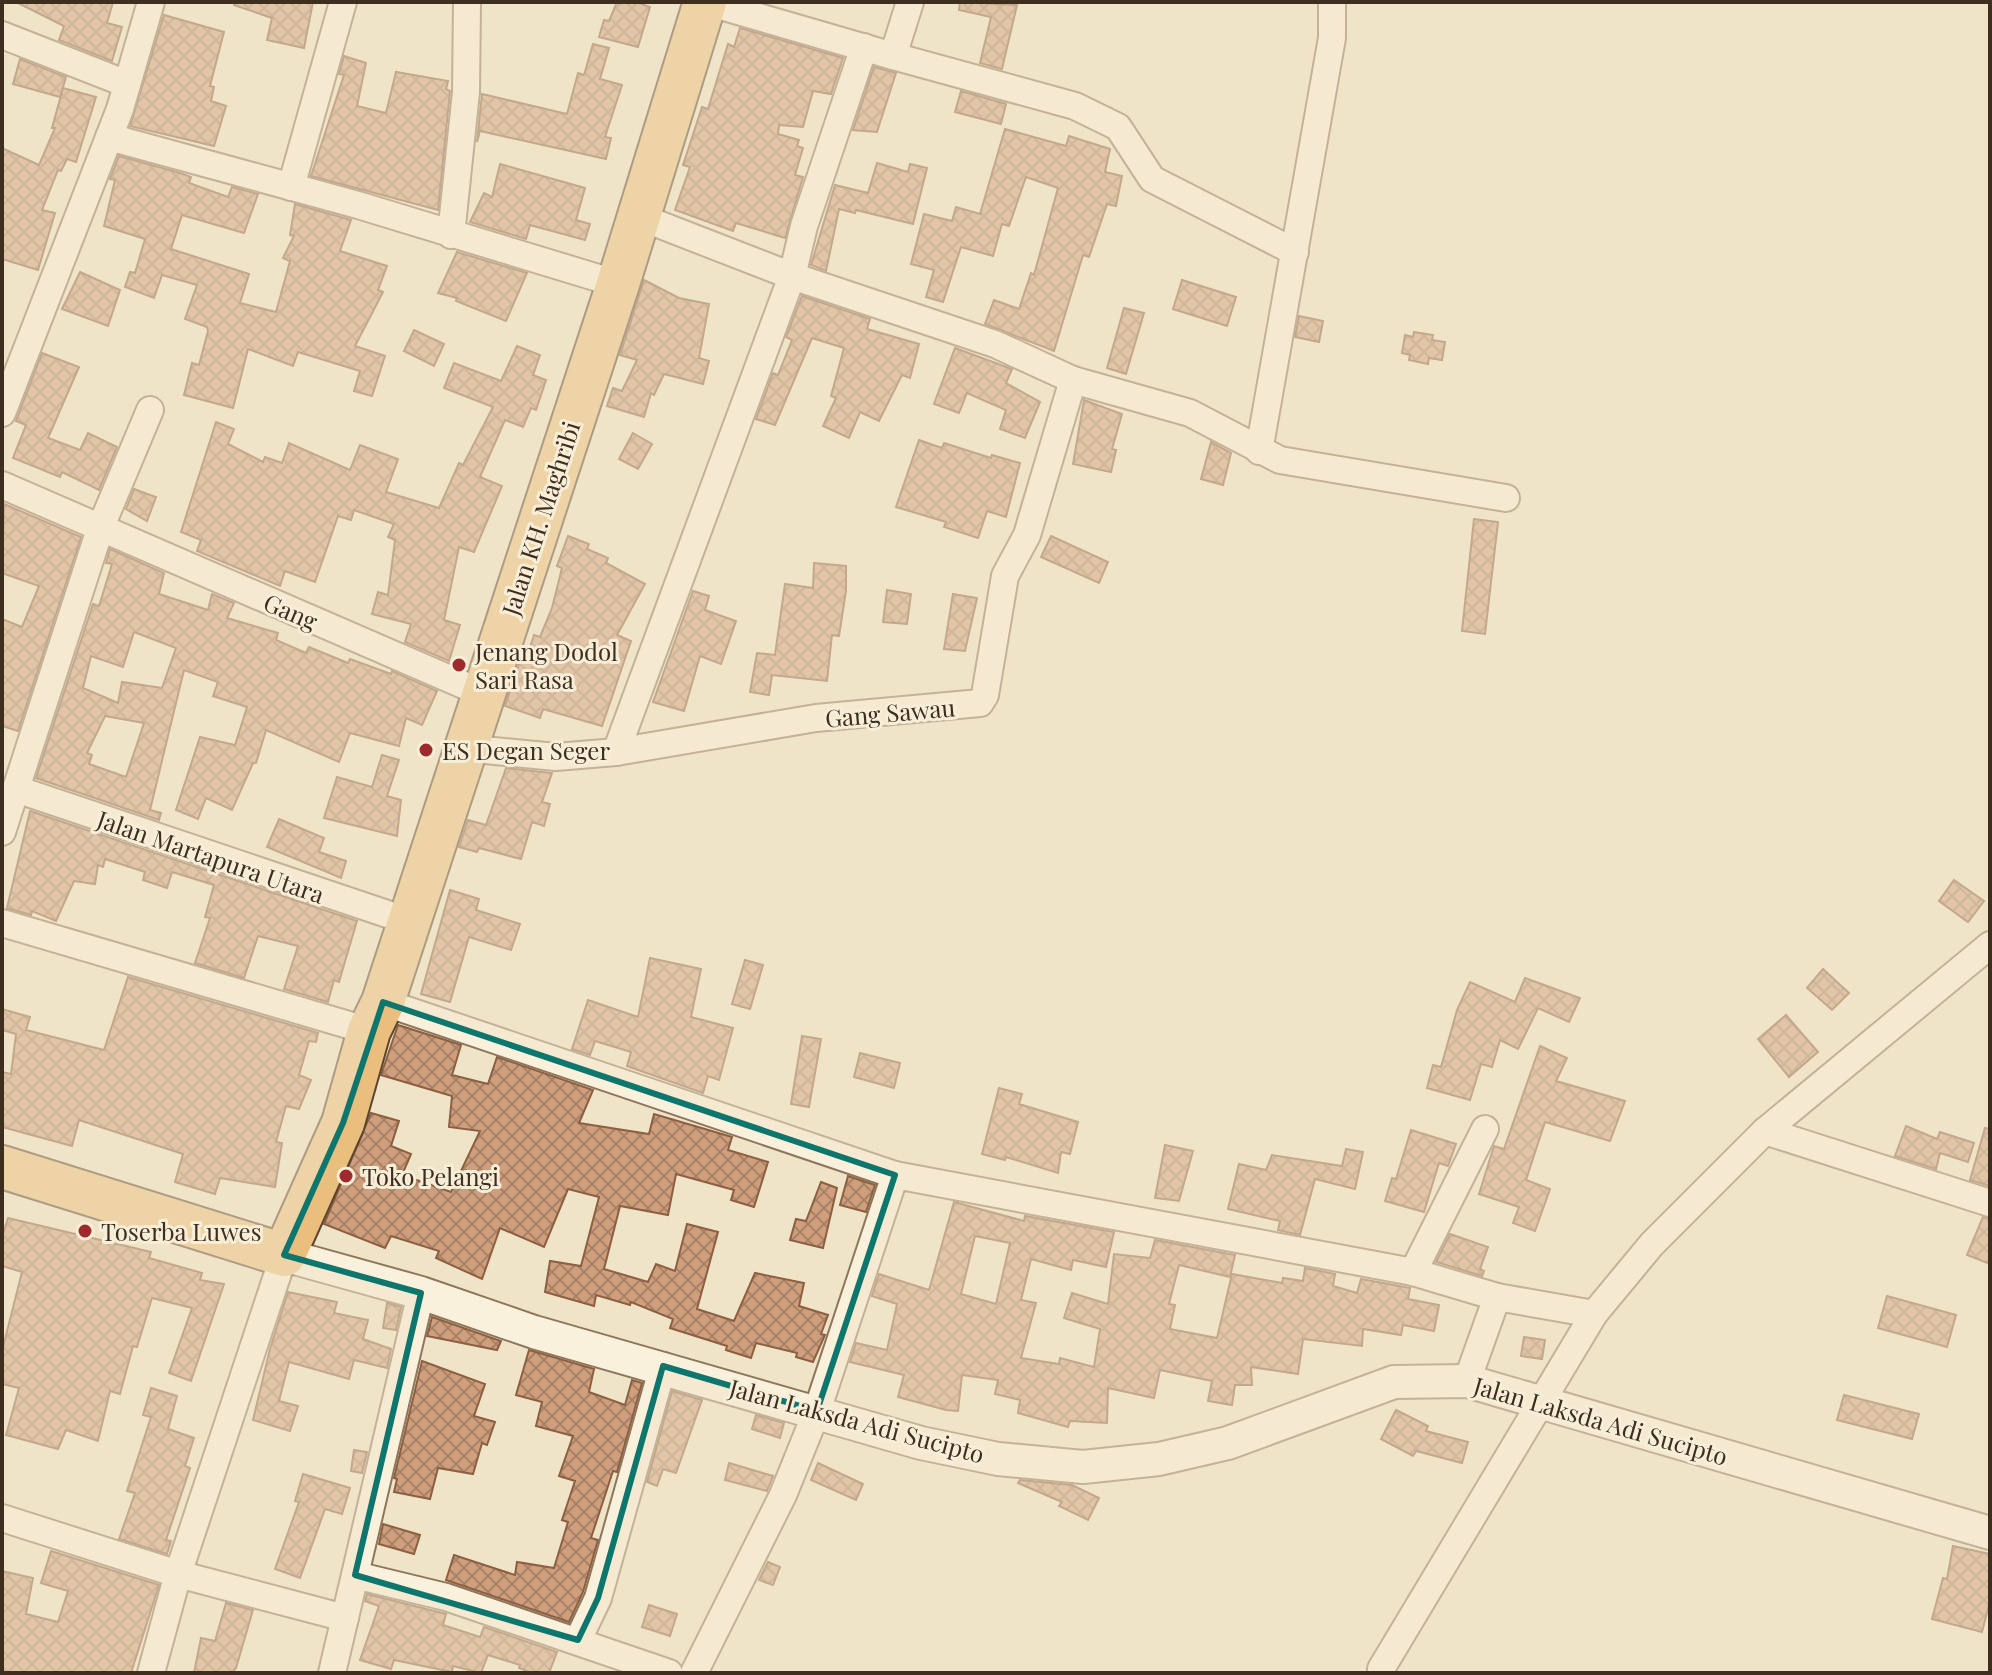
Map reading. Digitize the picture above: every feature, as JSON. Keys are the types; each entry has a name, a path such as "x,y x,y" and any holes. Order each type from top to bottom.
{"highway":[{"name":"Jalan KH. Maghribi","path":"284,1255 343,1123 463,748 640,217 706,2"},
{"path":"2,1167 284,1255"}],"street":[{"path":"2,413 109,137 151,2"},
{"path":"291,187 343,2"},
{"path":"451,235 466,92 467,2"},
{"path":"706,2 1075,106 1118,127 1152,179 1295,252"},
{"path":"893,56 910,2"},
{"path":"1259,451 1332,38 1332,2"},
{"path":"2,35 127,84"},
{"path":"616,752 792,276 804,226 864,47"},
{"path":"109,137 291,187 618,284"},
{"path":"640,217 792,276 995,344 1073,380 1190,413 1280,460 1506,498"},
{"name":"Gang Sawau","path":"463,748 556,757 616,752 816,718 983,701 1005,576 1027,535 1073,380"},
{"path":"2,832 14,773 100,529 150,410"},
{"name":"Gang","path":"2,485 482,693"},
{"name":"Jalan Martapura Utara","path":"14,773 408,921"},
{"path":"2,923 376,1016 895,1175 1413,1272 1497,1297 1594,1314"},
{"path":"1381,1669 1594,1314 1652,1244 1765,1131 1990,945"},
{"path":"1413,1272 1485,1129"},
{"path":"1765,1131 1990,1203"},
{"path":"694,1673 777,1509 817,1411 895,1175"},
{"path":"151,1673 178,1574 284,1255"},
{"name":"Jalan Laksda Adi Sucipto","path":"284,1255 421,1293 534,1332 663,1366 921,1443 998,1459 1083,1467 1159,1459 1228,1443 1394,1382 1467,1381 1990,1533"},
{"path":"332,1673 421,1293"},
{"path":"1467,1381 1497,1297"},
{"path":"578,1640 598,1598 663,1366"},
{"path":"2,1518 178,1574 345,1618"},
{"path":"355,1575 446,1597 669,1673"}],"highlighted area":[{"path":"383,1002 895,1175 817,1411 663,1366 598,1598 578,1640 355,1575 421,1293 284,1255 343,1123"}],"building":[{"path":"16,2 113,2 107,23 122,27 112,61 59,40 64,26"},
{"path":"234,2 313,2 304,48 267,40 272,18 234,5"},
{"path":"617,2 636,2 650,7 638,47 599,37 604,20 609,21"},
{"path":"960,2 1017,5 1002,69 980,63 991,17 959,10"},
{"path":"164,15 224,32 210,86 214,87 211,101 226,106 214,146 130,126"},
{"path":"740,28 843,58 831,94 813,91 803,127 779,125 778,134 799,140 797,146 803,148 795,175 803,177 785,238 736,223 733,231 675,210 690,167 683,165 702,107 708,109 728,44 734,47"},
{"path":"593,44 609,48 600,79 622,85 605,137 611,138 606,159 480,131 477,142 482,94 567,114 578,73 584,75"},
{"path":"344,56 366,63 357,106 386,113 396,72 448,81 446,89 450,91 438,210 311,176 344,75 339,74"},
{"path":"20,59 66,77 60,97 13,84"},
{"path":"874,67 896,73 877,132 853,130"},
{"path":"63,88 96,97 76,162 67,159 61,171 58,170 42,210 55,213 38,270 2,259 2,148 39,165 55,128 52,128"},
{"path":"961,91 1006,104 1001,124 955,112"},
{"path":"1005,129 1066,146 1069,136 1110,149 1105,172 1122,176 1116,206 1107,204 1089,257 1083,255 1054,351 985,324 994,300 1019,309 1031,273 1034,275 1058,188 1026,177 1009,226 1002,224 993,256 961,247 943,302 926,297 934,270 911,264 924,214 952,221 956,207 980,214"},
{"path":"119,156 191,177 189,183 228,197 232,187 258,194 244,233 182,215 171,249 249,274 240,303 276,312 290,261 283,258 294,236 290,235 295,204 351,220 340,251 387,266 378,290 383,292 355,346 385,356 372,396 354,391 360,371 298,352 293,366 248,349 233,408 184,395 192,363 199,365 208,331 207,327 185,319 197,285 162,275 154,298 125,287 130,272 135,273 145,239 104,226 115,180 110,179"},
{"path":"877,163 908,172 910,164 927,168 913,224 839,209 826,271 811,265 835,185 868,193"},
{"path":"500,164 585,188 576,220 590,224 585,240 530,225 526,239 470,222 484,193 492,197"},
{"path":"457,252 527,273 506,321 456,301 457,298 438,293"},
{"path":"80,272 120,290 108,326 62,309"},
{"path":"644,280 679,298 709,304 699,358 709,361 703,384 664,374 654,395 651,393 644,417 607,406 613,388 622,391 637,360 620,355"},
{"path":"1182,280 1236,297 1227,326 1173,309"},
{"path":"802,296 870,319 867,329 919,344 910,378 902,375 879,421 860,412 849,438 823,426 836,398 831,396 844,348 812,338 775,425 756,419 773,373 778,375 792,340 786,337"},
{"path":"1124,308 1144,313 1126,374 1107,368"},
{"path":"1299,316 1323,321 1319,342 1295,337"},
{"path":"414,330 444,344 434,366 404,351"},
{"path":"1414,332 1433,335 1432,340 1445,342 1442,360 1429,358 1428,364 1409,360 1410,355 1402,353 1405,335 1413,337"},
{"path":"517,346 540,355 533,375 546,380 536,410 531,408 523,427 505,420 480,477 502,486 474,552 459,547 444,620 460,625 449,661 405,642 411,624 372,614 378,592 388,595 395,540 388,537 394,524 354,510 351,520 338,516 315,582 285,571 280,586 197,551 201,540 181,532 216,422 234,429 228,444 263,462 265,457 282,463 289,443 350,470 360,445 398,459 386,492 439,508 459,463 463,465 493,407 444,388 454,363 501,381"},
{"path":"955,348 1012,369 1006,383 1040,402 1025,438 1000,429 1006,410 967,393 959,413 934,404"},
{"path":"42,353 79,367 48,438 80,450 88,433 117,447 99,490 62,472 60,477 13,458 26,425 16,421"},
{"path":"1084,400 1122,414 1112,449 1116,450 1111,472 1073,464"},
{"path":"633,433 652,444 638,469 619,459"},
{"path":"919,440 942,448 944,443 991,458 992,455 1020,463 1006,517 987,511 978,538 944,527 946,522 896,507"},
{"path":"1211,442 1231,453 1223,485 1201,479"},
{"path":"134,489 156,497 147,521 126,509"},
{"path":"4,504 81,537 18,731 2,726 2,619 22,627 39,586 2,573"},
{"path":"1474,519 1498,522 1485,634 1462,631"},
{"path":"568,536 589,544 587,549 608,558 606,563 645,584 617,635 631,641 602,726 543,709 540,718 505,706 522,655 527,657 534,635 540,637 552,608 562,568 557,566"},
{"path":"1051,536 1108,562 1099,583 1041,557"},
{"path":"110,549 164,573 159,594 208,610 212,594 234,603 227,618 278,633 276,640 306,653 309,647 348,663 350,659 391,674 392,671 437,691 422,725 406,718 399,746 350,733 339,762 266,730 256,763 253,763 232,810 206,798 198,819 176,810 200,737 235,745 247,707 213,696 218,682 184,670 150,810 161,813 159,820 36,778 93,604 99,606 112,564 106,563","holes":["134,632 176,648 162,688 122,682 118,703 83,688 91,656 123,667","105,716 144,723 126,777 89,764 92,755 87,753"]},
{"path":"814,563 846,566 846,591 839,636 832,635 827,681 772,675 769,695 750,692 757,653 775,655 785,584 813,588"},
{"path":"887,590 911,594 907,624 883,622"},
{"path":"693,591 709,596 705,610 736,621 721,664 700,656 684,711 653,702"},
{"path":"953,594 977,598 965,651 944,649"},
{"path":"382,755 399,760 387,796 401,800 397,836 324,818 337,777 372,787"},
{"path":"506,768 552,773 542,802 550,804 544,826 532,822 521,859 479,848 477,852 459,847 468,820 486,825"},
{"path":"30,811 357,921 339,982 334,980 328,1002 284,989 298,946 258,936 244,978 195,963 210,918 205,917 214,885 172,872 167,888 143,880 145,872 105,859 103,867 98,865 95,884 74,881 56,921 32,911 31,915 7,908"},
{"path":"279,819 324,838 319,852 346,861 341,878 267,847"},
{"path":"1954,880 1984,901 1968,922 1939,901"},
{"path":"450,890 479,899 476,910 520,924 511,950 469,937 450,1002 421,994"},
{"path":"650,958 701,969 691,1017 733,1028 719,1080 708,1076 703,1093 627,1066 631,1052 595,1041 590,1055 572,1049 588,1000 638,1017"},
{"path":"745,960 763,965 750,1009 732,1004"},
{"path":"1823,969 1849,993 1832,1010 1807,988"},
{"path":"128,977 318,1033 316,1042 309,1041 299,1075 311,1080 299,1109 286,1106 276,1142 282,1143 275,1187 220,1178 215,1194 175,1182 183,1154 79,1120 72,1146 2,1127 2,1072 11,1074 16,1034 2,1030 2,1009 30,1017 26,1030 104,1050"},
{"path":"1525,978 1580,998 1569,1022 1538,1008 1518,1049 1500,1040 1492,1067 1481,1064 1470,1100 1427,1088 1433,1065 1441,1067 1457,1010 1470,982 1515,1002"},
{"path":"1786,1015 1818,1052 1789,1077 1758,1039"},
{"path":"398,1025 461,1045 452,1075 488,1084 497,1057 593,1090 579,1123 649,1134 654,1114 732,1137 728,1150 768,1162 754,1207 731,1200 734,1190 676,1174 668,1215 620,1206 604,1269 648,1282 656,1264 675,1271 687,1224 718,1232 697,1309 734,1321 755,1273 804,1283 799,1306 828,1315 821,1334 825,1335 813,1362 796,1357 797,1353 756,1343 751,1358 726,1350 727,1346 670,1328 673,1319 631,1302 630,1305 596,1295 594,1306 545,1292 550,1261 581,1266 599,1197 568,1189 544,1247 500,1228 482,1279 436,1258 439,1251 391,1236 385,1248 324,1224 371,1113 399,1121 391,1146 411,1154 402,1175 451,1192 480,1131 449,1127 452,1096 381,1075"},
{"path":"802,1036 821,1039 809,1107 791,1104"},
{"path":"1540,1046 1567,1058 1556,1081 1625,1101 1610,1141 1545,1122 1526,1180 1550,1189 1535,1231 1513,1223 1519,1207 1479,1194 1494,1146 1504,1149"},
{"path":"860,1053 900,1063 894,1088 854,1077"},
{"path":"999,1088 1022,1094 1019,1104 1078,1122 1070,1154 1061,1152 1058,1173 1006,1157 1005,1160 982,1154"},
{"path":"1906,1126 1937,1139 1940,1132 1974,1143 1968,1162 1940,1153 1936,1169 1895,1156"},
{"path":"1985,1128 1990,1129 1990,1186 1970,1180"},
{"path":"1411,1130 1456,1144 1448,1166 1439,1163 1424,1212 1385,1201 1392,1178 1396,1179"},
{"path":"1165,1145 1193,1151 1179,1201 1155,1198"},
{"path":"1346,1149 1363,1152 1355,1189 1315,1179 1300,1235 1278,1230 1280,1221 1228,1209 1239,1164 1266,1170 1272,1155 1342,1166"},
{"path":"848,1176 875,1185 866,1212 840,1205"},
{"path":"821,1182 837,1188 823,1248 790,1240 796,1219 806,1221"},
{"path":"954,1202 1024,1221 1025,1216 1114,1232 1106,1267 1073,1260 1071,1270 1031,1259 1021,1300 1036,1303 1021,1358 1059,1364 1060,1358 1094,1367 1100,1329 1064,1318 1072,1293 1108,1304 1114,1254 1150,1258 1155,1240 1235,1255 1230,1277 1179,1265 1169,1304 1175,1305 1170,1329 1217,1338 1232,1274 1282,1283 1283,1278 1303,1281 1305,1268 1335,1274 1333,1286 1357,1293 1361,1279 1410,1288 1408,1299 1439,1305 1434,1331 1403,1325 1401,1335 1363,1329 1362,1346 1303,1339 1298,1374 1251,1367 1252,1385 1235,1385 1232,1405 1208,1401 1212,1381 1160,1370 1154,1398 1108,1388 1107,1423 1070,1421 1068,1427 1018,1413 1020,1400 995,1394 998,1380 962,1375 958,1411 946,1410 898,1397 904,1375 850,1362 856,1343 887,1350 897,1304 872,1296 879,1274 929,1290","holes":["975,1236 1010,1243 996,1304 961,1294"]},
{"path":"1983,1217 1990,1219 1990,1264 1967,1255"},
{"path":"8,1218 151,1252 149,1258 202,1273 200,1280 224,1284 191,1381 169,1373 192,1308 152,1298 137,1347 133,1346 120,1394 110,1391 98,1441 66,1430 58,1449 6,1435 19,1388 2,1384 2,1351 22,1272 2,1266 2,1237"},
{"path":"1450,1234 1488,1247 1480,1269 1484,1271 1482,1276 1436,1262"},
{"path":"288,1292 337,1302 334,1313 368,1320 363,1339 391,1349 387,1368 354,1360 349,1379 289,1362 279,1401 298,1406 290,1431 253,1420"},
{"path":"1887,1296 1956,1315 1947,1347 1878,1328"},
{"path":"387,1303 401,1307 396,1330 383,1328"},
{"path":"432,1317 501,1341 497,1350 427,1336"},
{"path":"1524,1337 1545,1340 1542,1359 1521,1356"},
{"path":"529,1350 594,1369 589,1392 625,1405 632,1380 642,1383 617,1472 613,1471 591,1538 598,1540 583,1592 569,1622 446,1580 454,1555 515,1575 517,1562 554,1568 568,1522 562,1520 575,1481 559,1476 573,1436 536,1426 542,1402 516,1395"},
{"path":"422,1361 485,1384 474,1416 495,1422 487,1445 482,1443 473,1474 438,1468 430,1499 394,1492 397,1479 394,1478"},
{"path":"151,1388 177,1396 168,1429 194,1438 185,1466 190,1468 166,1540 171,1541 167,1554 119,1539 135,1493 127,1491 151,1417 143,1415"},
{"path":"672,1391 702,1400 676,1473 663,1469 657,1486 647,1482"},
{"path":"1844,1395 1919,1414 1912,1439 1837,1420"},
{"path":"1396,1410 1428,1426 1426,1431 1468,1442 1462,1463 1416,1451 1413,1456 1381,1439"},
{"path":"756,1415 784,1423 780,1438 752,1429"},
{"path":"354,1450 367,1452 362,1473 351,1471"},
{"path":"729,1463 773,1476 767,1491 725,1480"},
{"path":"818,1463 863,1484 856,1500 811,1480"},
{"path":"303,1474 350,1488 342,1514 325,1509 300,1578 275,1569 299,1502 295,1501"},
{"path":"1020,1480 1072,1485 1099,1498 1088,1520 1059,1506 1062,1502 1018,1483"},
{"path":"383,1524 420,1535 414,1554 379,1544"},
{"path":"1953,1546 1990,1554 1990,1601 1982,1632 1932,1619 1943,1578 1947,1579"},
{"path":"51,1551 159,1585 131,1673 2,1673 2,1571 33,1578 26,1614 58,1622 68,1591 41,1583"},
{"path":"768,1562 780,1567 773,1585 759,1580"},
{"path":"367,1594 446,1614 443,1625 480,1637 484,1627 557,1652 549,1673 532,1673 519,1668 520,1665 488,1655 481,1673 453,1666 452,1672 394,1660 391,1669 360,1660 379,1606 365,1601"},
{"path":"226,1603 253,1610 236,1668 232,1673 194,1673 201,1638 215,1641"},
{"path":"649,1605 677,1614 670,1636 642,1627"}],"place":[{"name":"Jenang Dodol Sari Rasa","path":"459,665"},
{"name":"ES Degan Seger","path":"426,750"},
{"name":"Toko Pelangi","path":"346,1176"},
{"name":"Toserba Luwes","path":"85,1231"}]}
